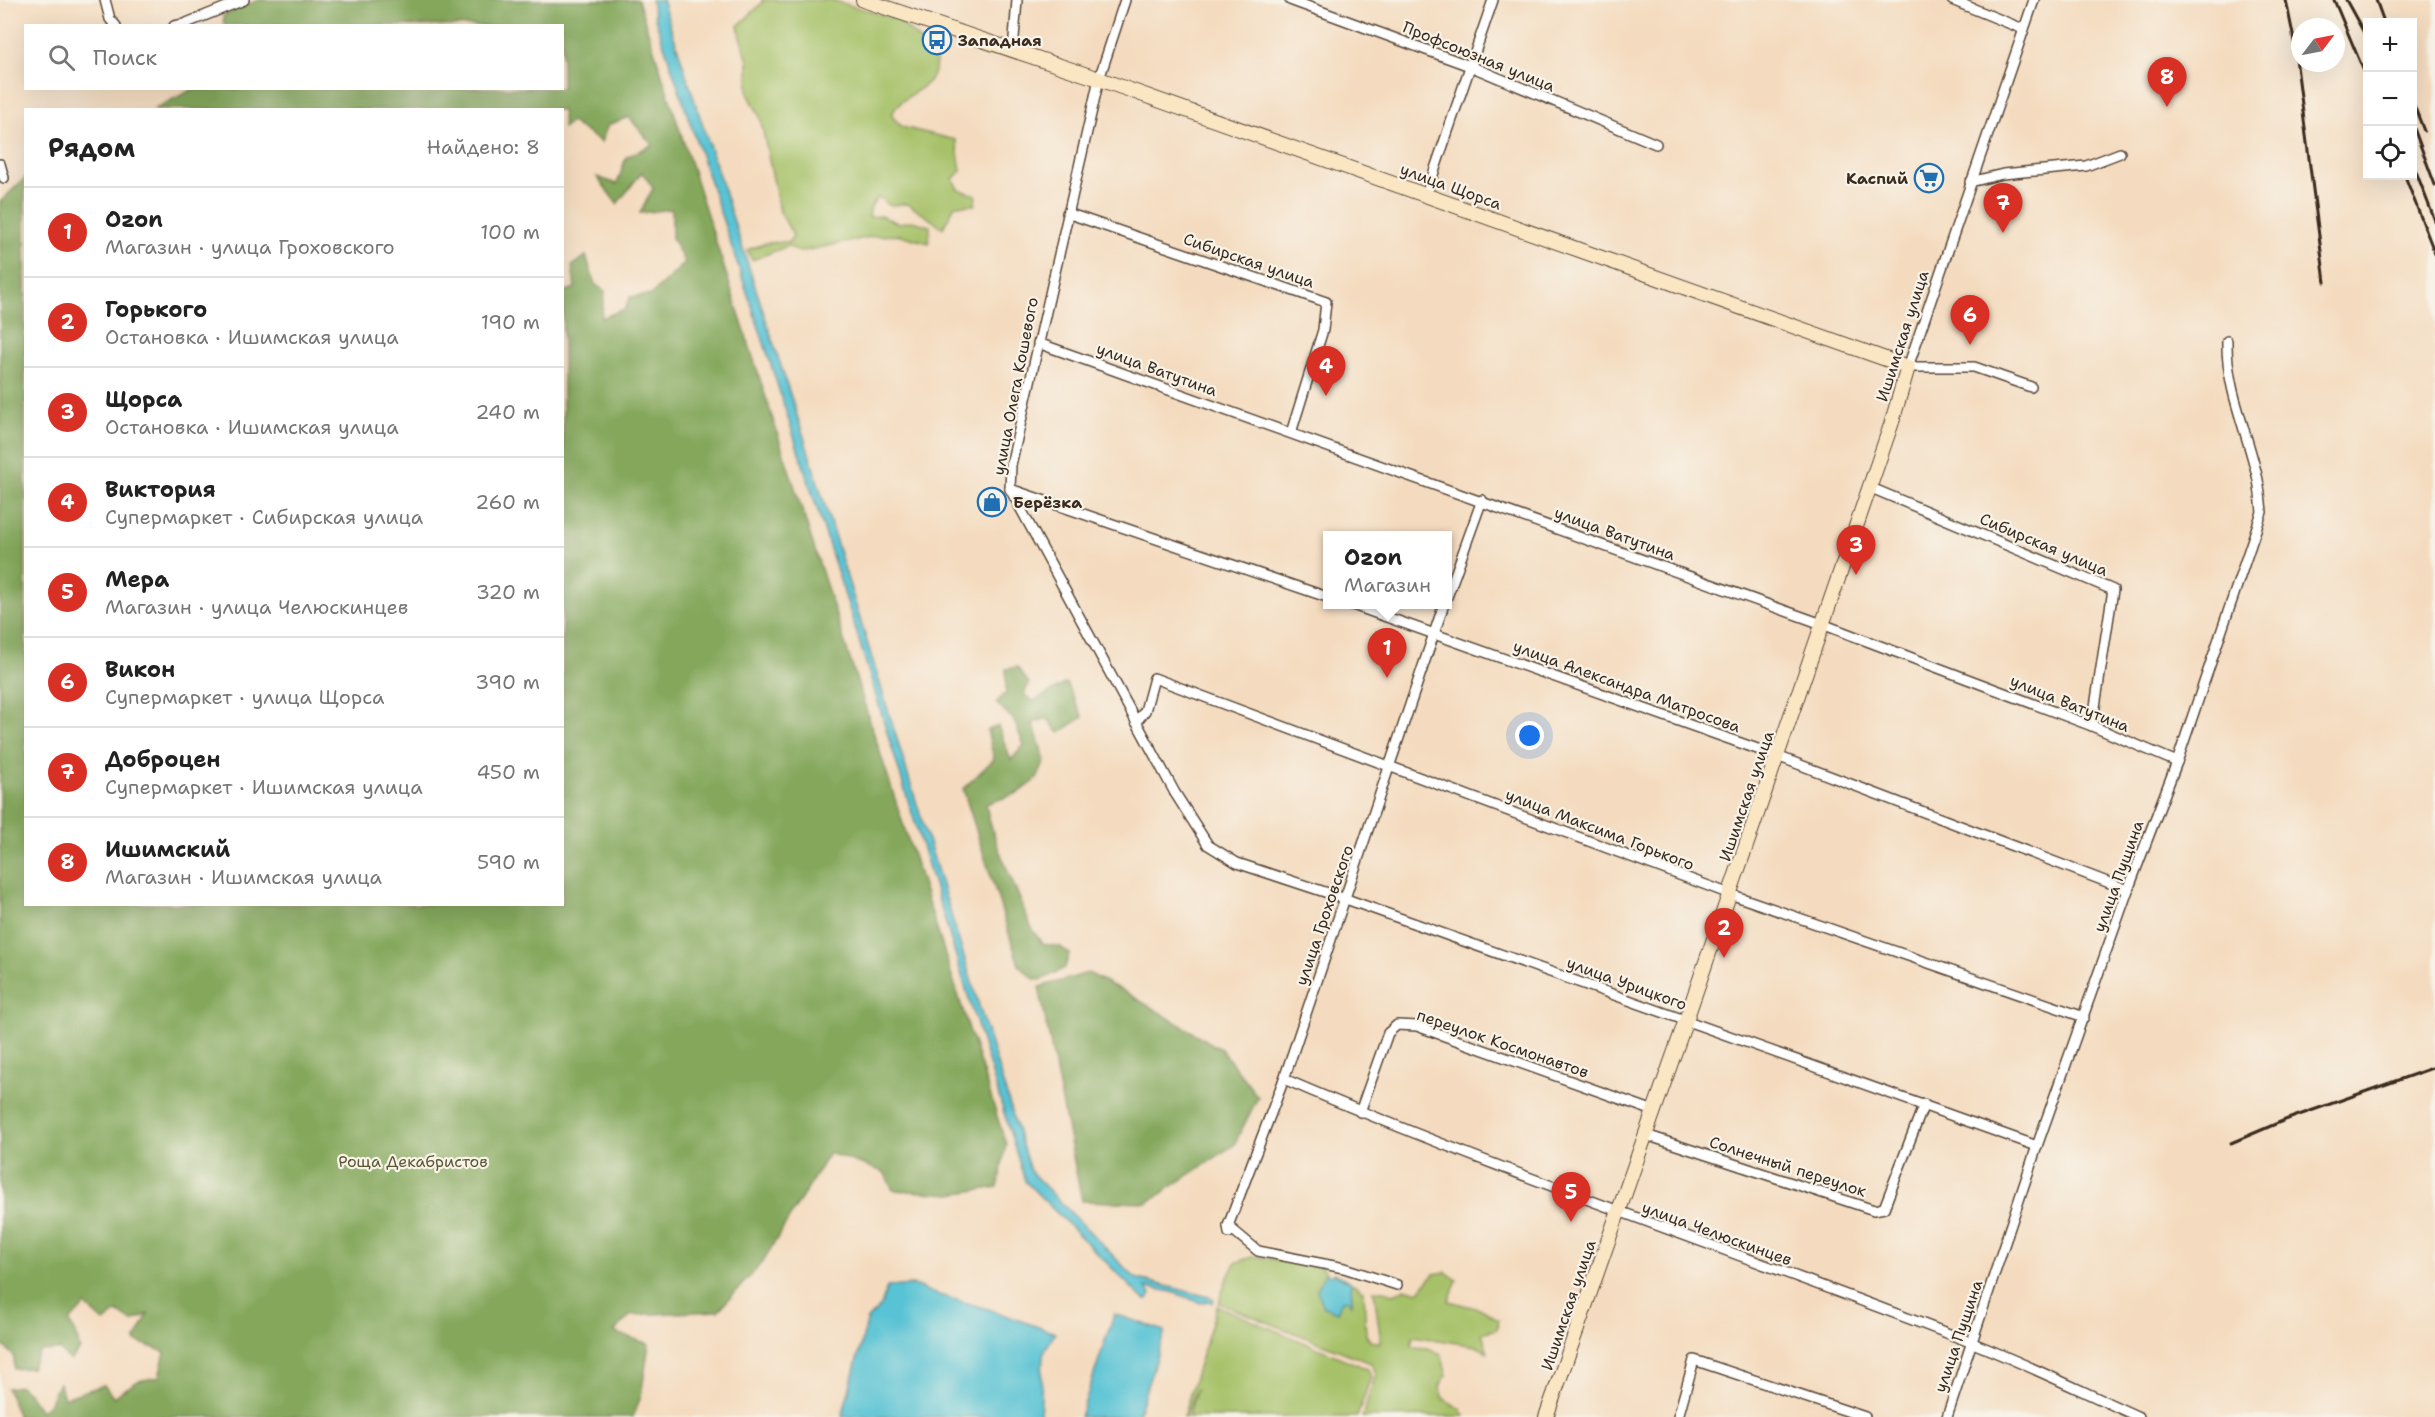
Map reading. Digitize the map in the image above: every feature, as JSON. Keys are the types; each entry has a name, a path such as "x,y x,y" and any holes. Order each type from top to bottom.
{"main road":[{"name":"улица Щорса","path":"862,0 1099,79 1908,367"},
{"name":"Ишимская улица","path":"1546,1417 1730,894 1908,367"}],"street":[{"path":"105,0 110,19 114,24"},
{"path":"184,24 244,0"},
{"path":"1013,51 1017,0"},
{"name":"улица Олега Кошевого","path":"1125,0 1099,79 1067,213 1011,465 1010,489 1175,793 1208,845"},
{"name":"Профсоюзная улица","path":"1290,0 1470,66 1656,144"},
{"path":"1426,195 1493,0"},
{"path":"1952,0 2023,29"},
{"name":"Ишимская улица","path":"1908,367 2034,0"},
{"path":"1970,182 2003,174 2086,166 2120,153"},
{"path":"0,164 4,178"},
{"name":"Сибирская улица","path":"1067,213 1326,302 1323,330 1291,433"},
{"name":"улица Пущина","path":"1947,1417 2037,1146 2128,890 2177,762 2262,512 2258,480 2226,363 2227,341"},
{"name":"улица Ватутина","path":"1038,343 1822,624 2092,726 2177,762"},
{"name":"улица Щорса","path":"1908,367 1974,367 2031,387"},
{"name":"Сибирская улица","path":"1869,487 2113,590 2092,726"},
{"path":"1010,489 1323,596"},
{"path":"1452,583 1482,501"},
{"name":"улица Александра Матросова","path":"1364,609 1777,756 2128,890"},
{"name":"улица Гроховского","path":"1397,1285 1344,1268 1258,1251 1229,1229 1346,899 1442,609"},
{"name":"улица Максима Горького","path":"1136,722 1145,711 1154,678 1730,894 2084,1017"},
{"name":"улица Урицкого","path":"1208,845 1237,863 1346,899 2037,1146"},
{"name":"переулок Космонавтов","path":"1360,1112 1388,1033 1397,1025 1417,1026 1654,1111"},
{"name":"улица Челюскинцев","path":"1284,1079 1360,1112 1972,1343 2139,1417"},
{"name":"Солнечный переулок","path":"1646,1135 1874,1210 1884,1208 1924,1104"},
{"path":"1678,1417 1694,1360 1865,1417"}],"green space":[{"name":"Роща Декабристов","path":"258,0 638,0 1006,1144 998,1187 951,1194 893,1190 884,1172 829,1153 762,1263 718,1311 631,1315 614,1332 649,1344 641,1396 633,1417 18,1417 7,1388 20,1386 41,1411 49,1404 59,1383 64,1398 104,1385 113,1397 138,1381 159,1377 165,1352 135,1341 148,1314 132,1322 117,1312 104,1322 85,1305 69,1322 80,1349 70,1361 60,1350 40,1351 31,1368 14,1369 14,1356 0,1343 0,202 24,179 24,906 564,906 564,292 575,288 572,266 586,256 595,284 605,291 601,318 625,309 630,297 651,295 685,263 672,238 672,209 640,213 653,188 642,172 617,204 597,177 617,184 626,157 652,145 629,117 608,125 601,142 571,122 564,127 564,108 156,108 191,90 564,90 564,24 224,24 223,16"},
{"path":"762,0 831,0 897,19 936,56 932,77 904,100 891,115 902,127 956,140 961,171 953,179 958,189 976,195 975,205 955,205 943,228 908,204 889,205 878,197 871,206 869,217 881,216 898,223 912,221 930,226 929,243 900,235 875,236 799,252 788,246 752,260 747,250 766,243 789,242 793,235 780,212 760,117 748,93 748,61 738,26 762,3"},
{"path":"1017,667 1029,683 1024,695 1034,701 1066,683 1083,717 1059,733 1047,718 1033,723 1045,761 1037,779 1018,793 986,804 996,842 1032,928 1043,944 1061,947 1069,954 1065,968 1041,980 1034,979 1019,965 963,789 994,759 987,730 998,726 1011,760 1024,745 1013,719 996,703 1006,693 1006,669"},
{"path":"1088,973 1127,993 1221,1049 1258,1097 1234,1145 1147,1203 1082,1201 1039,987"},
{"path":"1254,1256 1322,1267 1326,1272 1317,1290 1337,1311 1341,1301 1346,1300 1352,1304 1351,1285 1354,1284 1364,1292 1366,1335 1371,1341 1381,1343 1374,1291 1381,1290 1394,1294 1405,1288 1418,1292 1434,1274 1446,1272 1457,1280 1449,1301 1483,1310 1499,1320 1497,1329 1482,1333 1488,1352 1476,1346 1413,1336 1411,1347 1428,1348 1441,1354 1447,1375 1440,1386 1444,1399 1461,1409 1465,1416 1362,1417 1376,1374 1371,1363 1219,1303 1225,1283 1235,1263"},
{"path":"1217,1306 1368,1369 1371,1377 1357,1417 1188,1417 1197,1388 1185,1417 1183,1417"}],"water":[{"path":"651,0 662,0 803,434 1030,1171 1135,1278 1209,1297 1214,1299 1213,1303 1208,1301 1201,1303 1172,1292 1146,1287 1151,1294 1148,1300 1144,1300 1025,1181 849,608"},
{"path":"1326,1272 1330,1275 1334,1273 1351,1282 1352,1305 1346,1300 1342,1301 1337,1312 1324,1307 1317,1290"},
{"path":"914,1285 1055,1333 1043,1354 1040,1417 842,1417 868,1318 881,1306 887,1287"},
{"path":"1114,1314 1165,1331 1137,1417 1080,1417"}],"railway":[{"path":"2286,0 2293,35 2325,282"},
{"path":"2334,0 2364,72"},
{"path":"2346,0 2363,31"},
{"path":"2376,0 2383,18"},
{"path":"2417,113 2424,131"},
{"path":"2413,126 2435,185"},
{"path":"2417,174 2435,221"},
{"path":"2407,180 2435,254"},
{"path":"2231,1143 2285,1120 2435,1067"}],"place":[{"name":"Западная","path":"937,40"},
{"name":"Ишимский","path":"2167,107"},
{"name":"Каспий","path":"1929,178"},
{"name":"Доброцен","path":"2003,233"},
{"name":"Викон","path":"1970,345"},
{"name":"Виктория","path":"1326,396"},
{"name":"Берёзка","path":"992,502"},
{"name":"Щорса","path":"1856,575"},
{"name":"Ozon","path":"1387,678"},
{"name":"Горького","path":"1724,958"},
{"name":"Мера","path":"1571,1222"}]}
